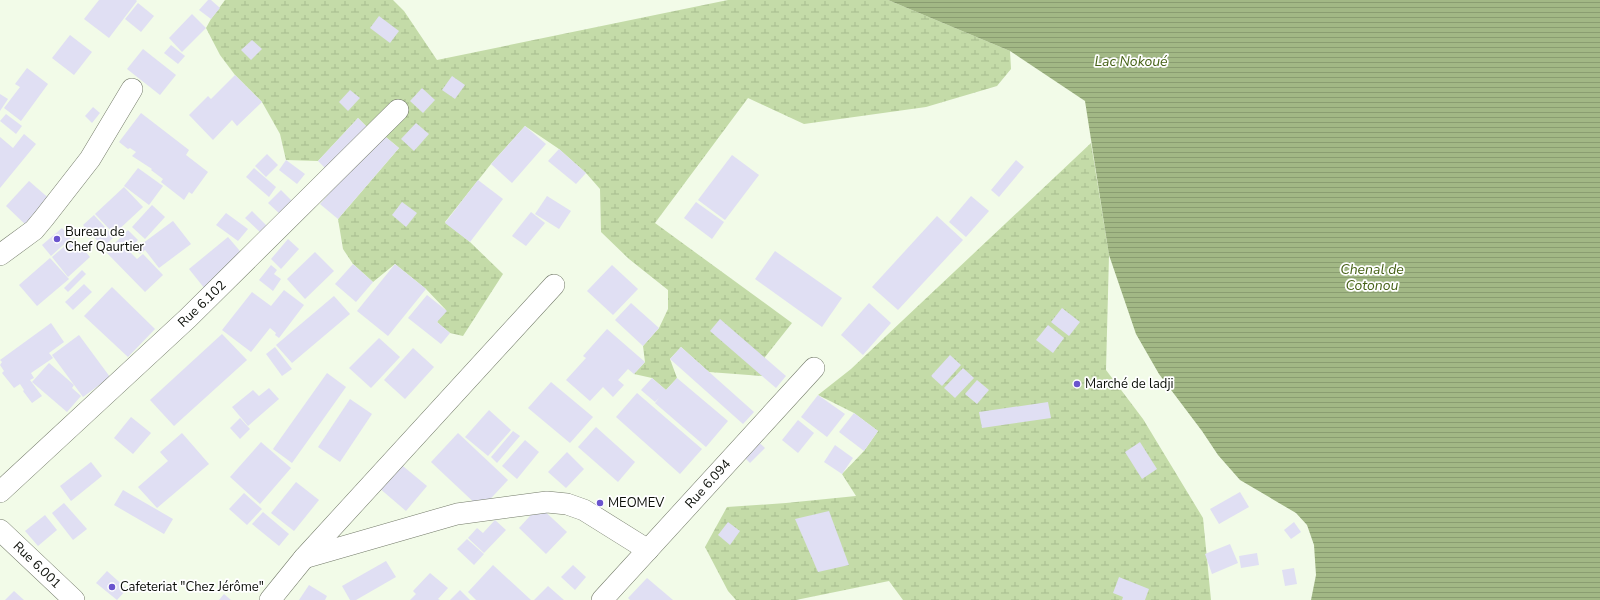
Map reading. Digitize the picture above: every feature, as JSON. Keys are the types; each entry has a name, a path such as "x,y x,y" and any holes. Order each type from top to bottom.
{"street":[{"path":"0,255 34,230 44,218 90,159 132,89"},
{"name":"Rue 6.102","path":"0,492 188,318 398,110"},
{"path":"270,600 304,558 554,285"},
{"name":"Rue 6.094","path":"602,600 814,368"},
{"path":"304,558 458,514 547,502 567,504 584,510 648,550"},
{"name":"Rue 6.001","path":"0,530 74,600"}],"green space":[{"path":"225,0 393,0 404,11 437,60 728,0 888,0 1010,51 1011,69 997,86 926,107 804,124 748,98 655,223 792,323 765,357 762,376 709,372 681,347 670,359 677,378 666,390 652,378 634,374 645,362 643,346 659,328 668,309 668,290 629,259 601,232 600,189 586,173 559,149 525,126 491,164 445,222 470,242 503,274 463,336 450,333 437,322 446,310 426,289 395,264 373,282 353,264 343,249 338,219 399,148 381,133 369,129 358,118 318,161 286,160 280,134 262,102 235,75 220,55 206,28"},
{"path":"1091,143 1109,255 1106,370 1143,419 1203,518 1211,600 903,600 889,581 796,600 736,600 728,591 705,547 727,507 856,496 842,474 864,451 878,431 854,413 818,395 851,369"}],"water":[{"name":"Chenal de Cotonou","path":"888,0 1600,0 1600,600 1311,600 1316,575 1314,545 1307,525 1296,513 1240,480 1218,455 1159,374 1136,334 1109,255 1085,101 1010,51"}],"building":[{"path":"99,0 137,1 109,38 84,19"},
{"path":"208,0 211,0 220,8 211,19 199,10"},
{"path":"138,3 154,16 141,32 125,19"},
{"path":"192,14 206,28 182,52 169,38"},
{"path":"379,16 399,31 390,43 370,28"},
{"path":"70,35 92,52 74,75 52,58"},
{"path":"252,40 262,49 251,60 241,50"},
{"path":"171,45 185,56 178,64 164,53"},
{"path":"143,49 176,75 160,95 127,69"},
{"path":"27,68 48,84 21,121 4,108 20,87 15,84"},
{"path":"235,75 262,102 237,126 232,120 213,140 189,115 208,96 211,99"},
{"path":"452,76 465,85 455,99 442,90"},
{"path":"422,88 435,100 423,113 410,101"},
{"path":"350,90 360,98 348,111 339,102"},
{"path":"0,94 8,99 0,111"},
{"path":"93,107 100,113 92,123 85,116"},
{"path":"141,113 189,150 186,155 208,172 192,194 189,192 184,200 161,182 163,179 151,170 152,169 132,156 136,152 130,148 128,149 119,142"},
{"path":"6,114 22,126 16,134 0,121"},
{"path":"358,118 369,129 329,172 318,161"},
{"path":"416,123 429,134 414,151 401,139"},
{"path":"525,126 546,144 512,183 491,164"},
{"path":"381,133 399,148 338,219 320,204"},
{"path":"24,134 36,144 0,188 0,137 13,148"},
{"path":"559,149 586,173 576,184 548,161"},
{"path":"267,154 278,165 266,177 255,166"},
{"path":"732,155 759,175 725,220 698,200"},
{"path":"286,160 305,174 297,184 279,170"},
{"path":"1016,160 1024,167 999,197 991,190"},
{"path":"138,168 163,186 149,205 124,186"},
{"path":"254,168 276,187 269,197 246,177"},
{"path":"478,180 503,199 470,242 445,223"},
{"path":"29,181 52,201 28,227 6,206"},
{"path":"124,187 143,207 114,234 95,214"},
{"path":"281,190 293,202 281,215 268,203"},
{"path":"547,196 571,211 559,229 535,214"},
{"path":"971,196 989,211 966,237 949,222"},
{"path":"402,202 417,213 406,227 392,215"},
{"path":"696,202 724,222 712,239 684,218"},
{"path":"152,205 165,217 145,239 132,227"},
{"path":"252,211 268,227 262,234 245,218"},
{"path":"531,212 545,223 526,246 512,236"},
{"path":"226,213 248,229 238,241 216,225"},
{"path":"94,215 114,237 103,247 83,225"},
{"path":"937,216 963,240 898,310 872,287"},
{"path":"173,221 191,244 159,268 145,250 140,254 135,249"},
{"path":"62,228 71,238 51,256 42,245"},
{"path":"128,230 138,240 128,250 137,259 143,254 163,275 145,292 106,252"},
{"path":"228,237 245,257 205,289 189,269"},
{"path":"74,238 90,257 68,277 52,257"},
{"path":"288,239 299,249 281,269 271,259"},
{"path":"775,251 842,298 822,327 755,279"},
{"path":"315,252 334,271 305,299 287,279"},
{"path":"50,258 69,279 37,306 19,285"},
{"path":"353,264 373,282 356,302 335,284"},
{"path":"395,264 426,289 388,336 357,311"},
{"path":"271,265 277,270 274,274 281,279 273,291 259,280"},
{"path":"612,265 638,289 613,315 587,291"},
{"path":"82,270 86,274 68,292 64,288"},
{"path":"84,284 92,292 73,310 65,302"},
{"path":"112,287 155,329 128,357 84,316"},
{"path":"284,290 304,305 279,338 270,328 251,352 222,330 252,292 271,306"},
{"path":"427,295 447,311 437,322 450,333 441,344 408,318"},
{"path":"334,296 350,314 292,363 276,345"},
{"path":"631,303 659,328 643,346 615,320"},
{"path":"869,303 891,323 863,355 841,335"},
{"path":"1062,308 1080,322 1069,336 1051,322"},
{"path":"720,319 786,376 776,388 710,331"},
{"path":"51,323 64,342 49,353 53,358 31,373 34,378 30,380 42,396 32,403 23,391 24,390 20,384 14,388 2,373 4,371 0,365 2,362 0,360"},
{"path":"1048,325 1064,338 1053,353 1036,340"},
{"path":"607,329 645,362 634,374 628,369 618,380 624,385 613,397 603,387 590,401 566,380 586,358 583,356"},
{"path":"222,334 247,360 174,426 150,400"},
{"path":"79,335 110,377 83,397 52,355"},
{"path":"379,338 400,357 371,388 349,368"},
{"path":"275,347 292,369 282,376 266,354"},
{"path":"681,347 754,412 743,424 670,359"},
{"path":"413,348 434,367 405,399 384,380"},
{"path":"950,355 961,365 942,386 931,376"},
{"path":"49,363 74,385 72,388 81,396 67,412 32,382"},
{"path":"963,368 974,378 955,398 944,388"},
{"path":"327,373 346,387 292,463 273,449"},
{"path":"652,378 666,390 677,378 728,421 706,447 655,403 659,398 655,402 641,390"},
{"path":"977,380 989,390 977,404 965,394"},
{"path":"551,382 593,417 570,443 528,408"},
{"path":"269,388 279,399 248,426 232,407 253,390 259,396"},
{"path":"637,393 702,449 680,474 616,417"},
{"path":"818,395 845,414 827,437 801,417"},
{"path":"350,399 372,414 340,462 318,447"},
{"path":"1048,402 1051,418 982,428 979,412"},
{"path":"489,410 511,430 488,456 465,437"},
{"path":"854,413 878,431 864,451 839,432"},
{"path":"131,417 151,433 133,454 114,438"},
{"path":"240,418 250,429 240,439 230,428"},
{"path":"798,420 814,433 798,453 782,440"},
{"path":"596,427 635,462 618,482 578,447"},
{"path":"513,431 520,436 497,463 491,457"},
{"path":"182,433 209,464 157,508 138,487 168,461 160,452"},
{"path":"458,433 508,480 481,509 431,462"},
{"path":"755,439 765,448 750,463 741,454"},
{"path":"525,440 539,452 517,479 502,466"},
{"path":"261,442 291,468 260,504 230,477"},
{"path":"1140,442 1157,469 1142,479 1125,452"},
{"path":"835,445 853,458 842,474 824,462"},
{"path":"567,452 584,469 566,488 548,472"},
{"path":"91,462 102,476 71,501 60,486"},
{"path":"398,462 427,486 406,511 378,487"},
{"path":"296,482 319,500 294,531 271,513"},
{"path":"123,490 173,519 164,534 114,505"},
{"path":"1240,492 1249,507 1219,524 1210,509"},
{"path":"244,493 262,509 247,525 229,509"},
{"path":"64,503 87,529 73,540 52,513"},
{"path":"539,506 567,532 546,554 519,528"},
{"path":"829,511 849,565 818,572 795,519"},
{"path":"263,512 289,534 279,546 252,524"},
{"path":"45,515 57,530 38,546 25,531"},
{"path":"495,520 506,530 484,553 468,538 477,528 483,533"},
{"path":"728,522 740,531 730,545 718,535"},
{"path":"1294,522 1301,532 1291,539 1284,530"},
{"path":"467,539 484,554 474,565 457,549"},
{"path":"1230,544 1238,563 1212,574 1205,554"},
{"path":"1257,553 1259,565 1241,568 1239,556"},
{"path":"386,561 396,577 356,600 350,600 342,586"},
{"path":"493,565 531,600 476,600 468,592"},
{"path":"573,565 586,577 575,590 561,577"},
{"path":"1294,568 1297,584 1285,586 1282,570"},
{"path":"107,571 127,589 117,600 96,583"},
{"path":"430,573 448,588 438,599 440,600 410,600 416,594 413,591"},
{"path":"1119,577 1149,589 1145,600 1122,600 1123,597 1113,593"},
{"path":"647,578 673,600 630,600 628,598"},
{"path":"309,585 327,596 325,600 299,600"},
{"path":"548,586 564,600 534,600"},
{"path":"460,590 470,600 450,600"},
{"path":"14,591 24,600 5,600"},
{"path":"224,594 231,600 219,600"}],"place":[{"name":"Bureau de Chef Qaurtier","path":"57,239"},
{"name":"Marché de ladji","path":"1077,384"},
{"name":"MEOMEV","path":"600,503"},
{"name":"Cafeteriat \"Chez Jérôme\"","path":"112,587"}],"water label":[{"name":"Lac Nokoué","path":"1131,61"}]}
